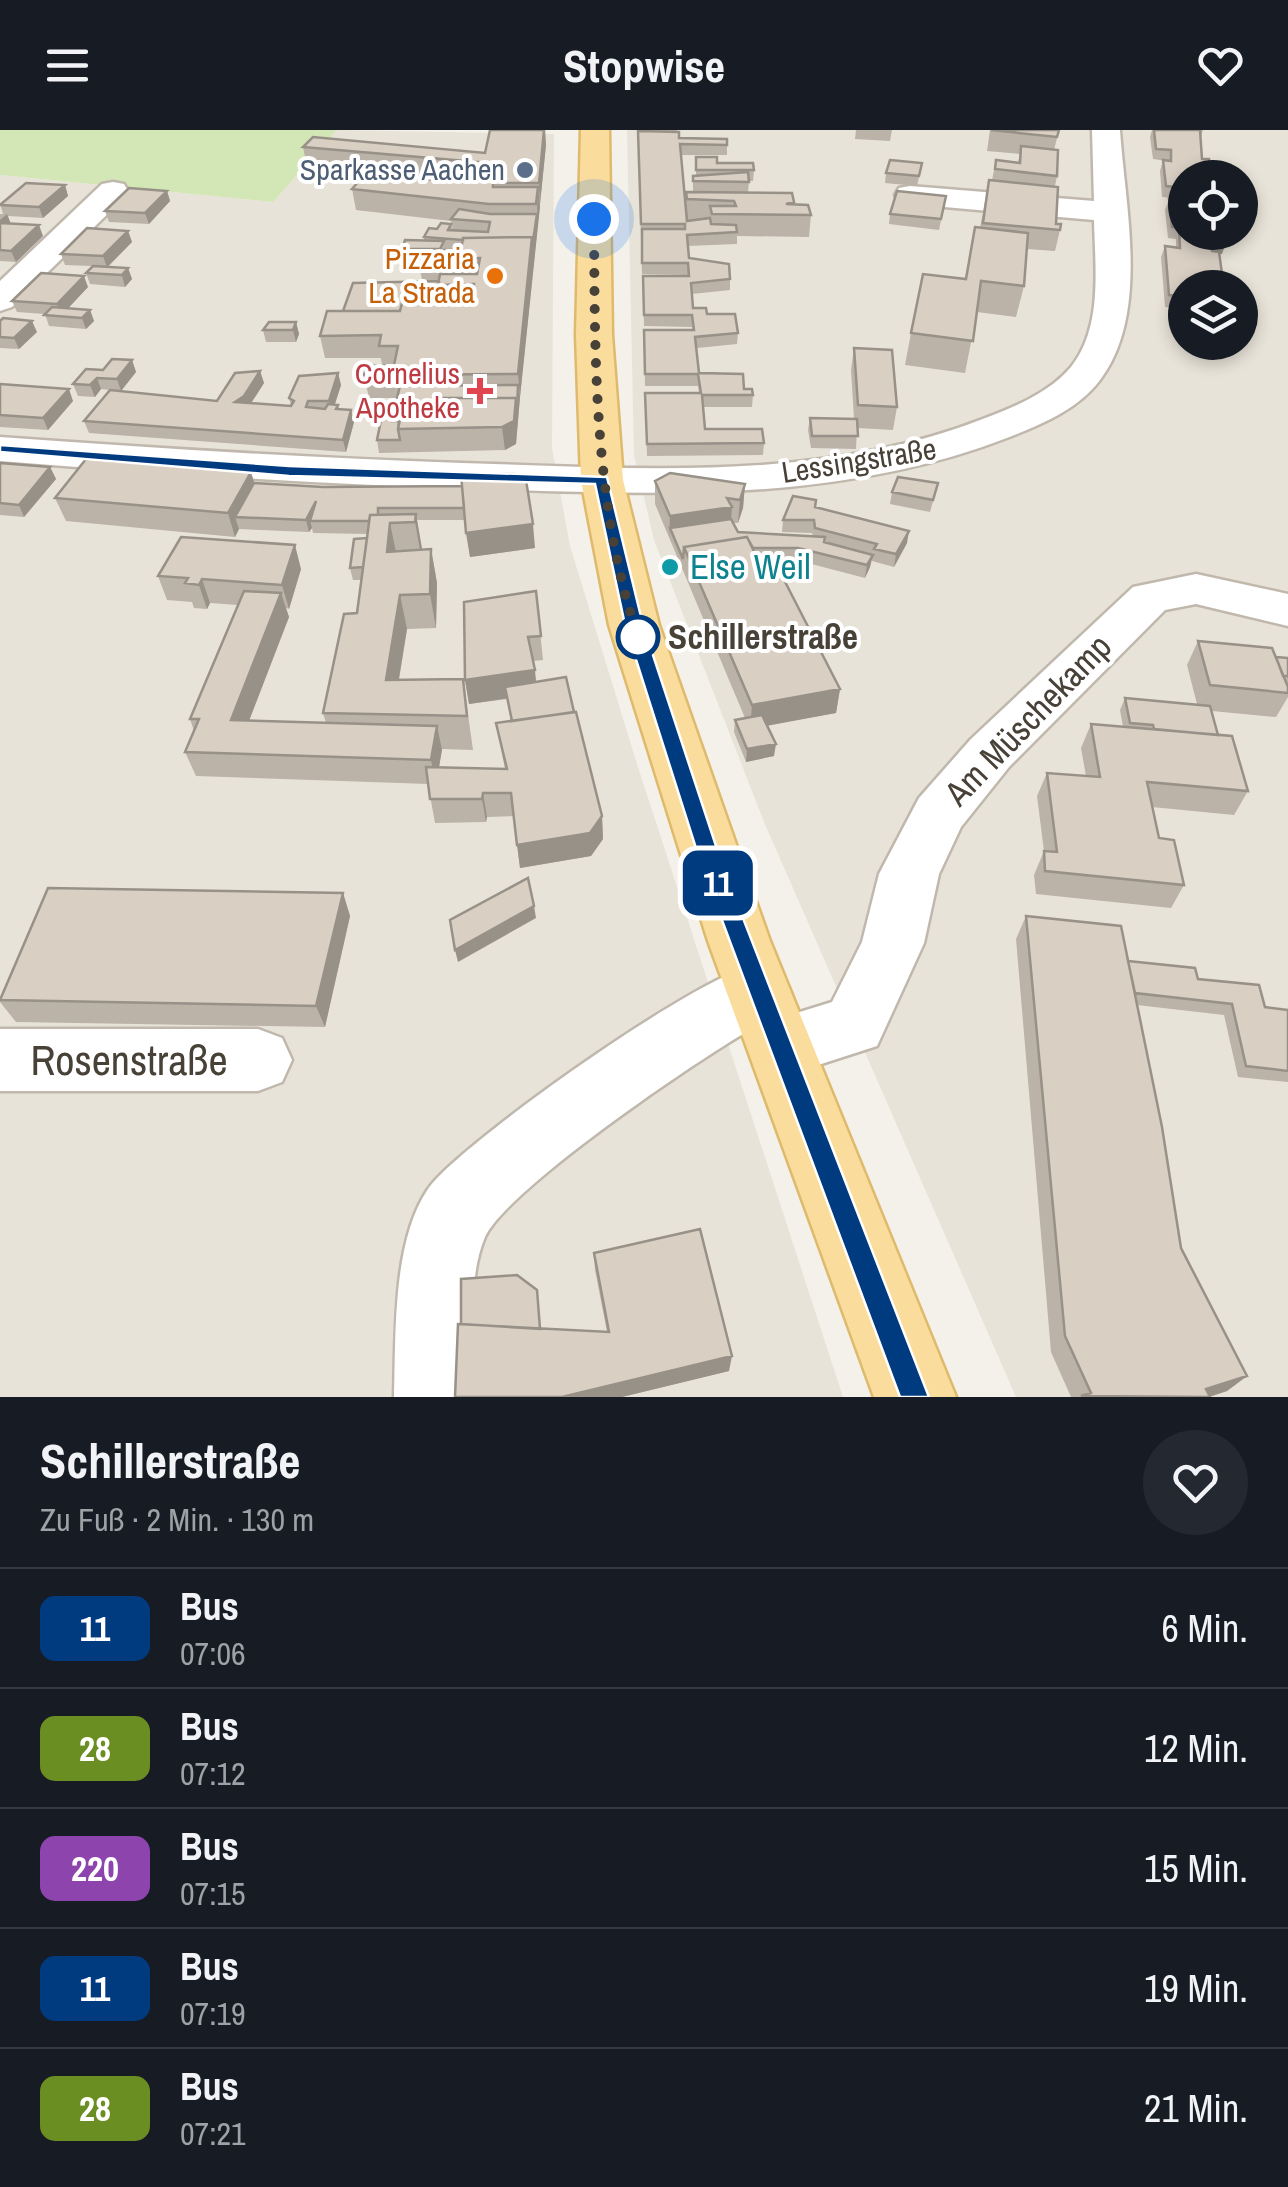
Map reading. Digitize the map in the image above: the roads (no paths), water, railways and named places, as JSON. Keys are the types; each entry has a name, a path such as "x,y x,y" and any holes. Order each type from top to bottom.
{"main road":[{"path":"594,130 594,335 602,480 634,625 769,1020 915,1397"}],"street":[{"name":"Lessingstraße","path":"602,480 802,475 877,464 934,452 1039,410 1082,378 1112,318 1106,130"},
{"path":"0,300 114,191"},
{"path":"910,195 985,198 1110,212"},
{"path":"0,449 289,471 602,480"},
{"name":"Am Müschekamp","path":"769,1020 854,1025 894,942 909,874 939,814 1041,700 1150,598 1196,590 1288,610"},
{"path":"435,1397 438,1276 454,1215 498,1167 686,1030 769,1020"},
{"name":"Rosenstraße","path":"0,1060 258,1060"}],"place":[{"name":"Sparkasse Aachen","path":"525,170"},
{"name":"Pizzaria La Strada","path":"495,276"},
{"name":"Cornelius Apotheke","path":"480,391"},
{"name":"Else Weil","path":"670,567"},
{"name":"Schillerstraße","path":"638,637"}]}
